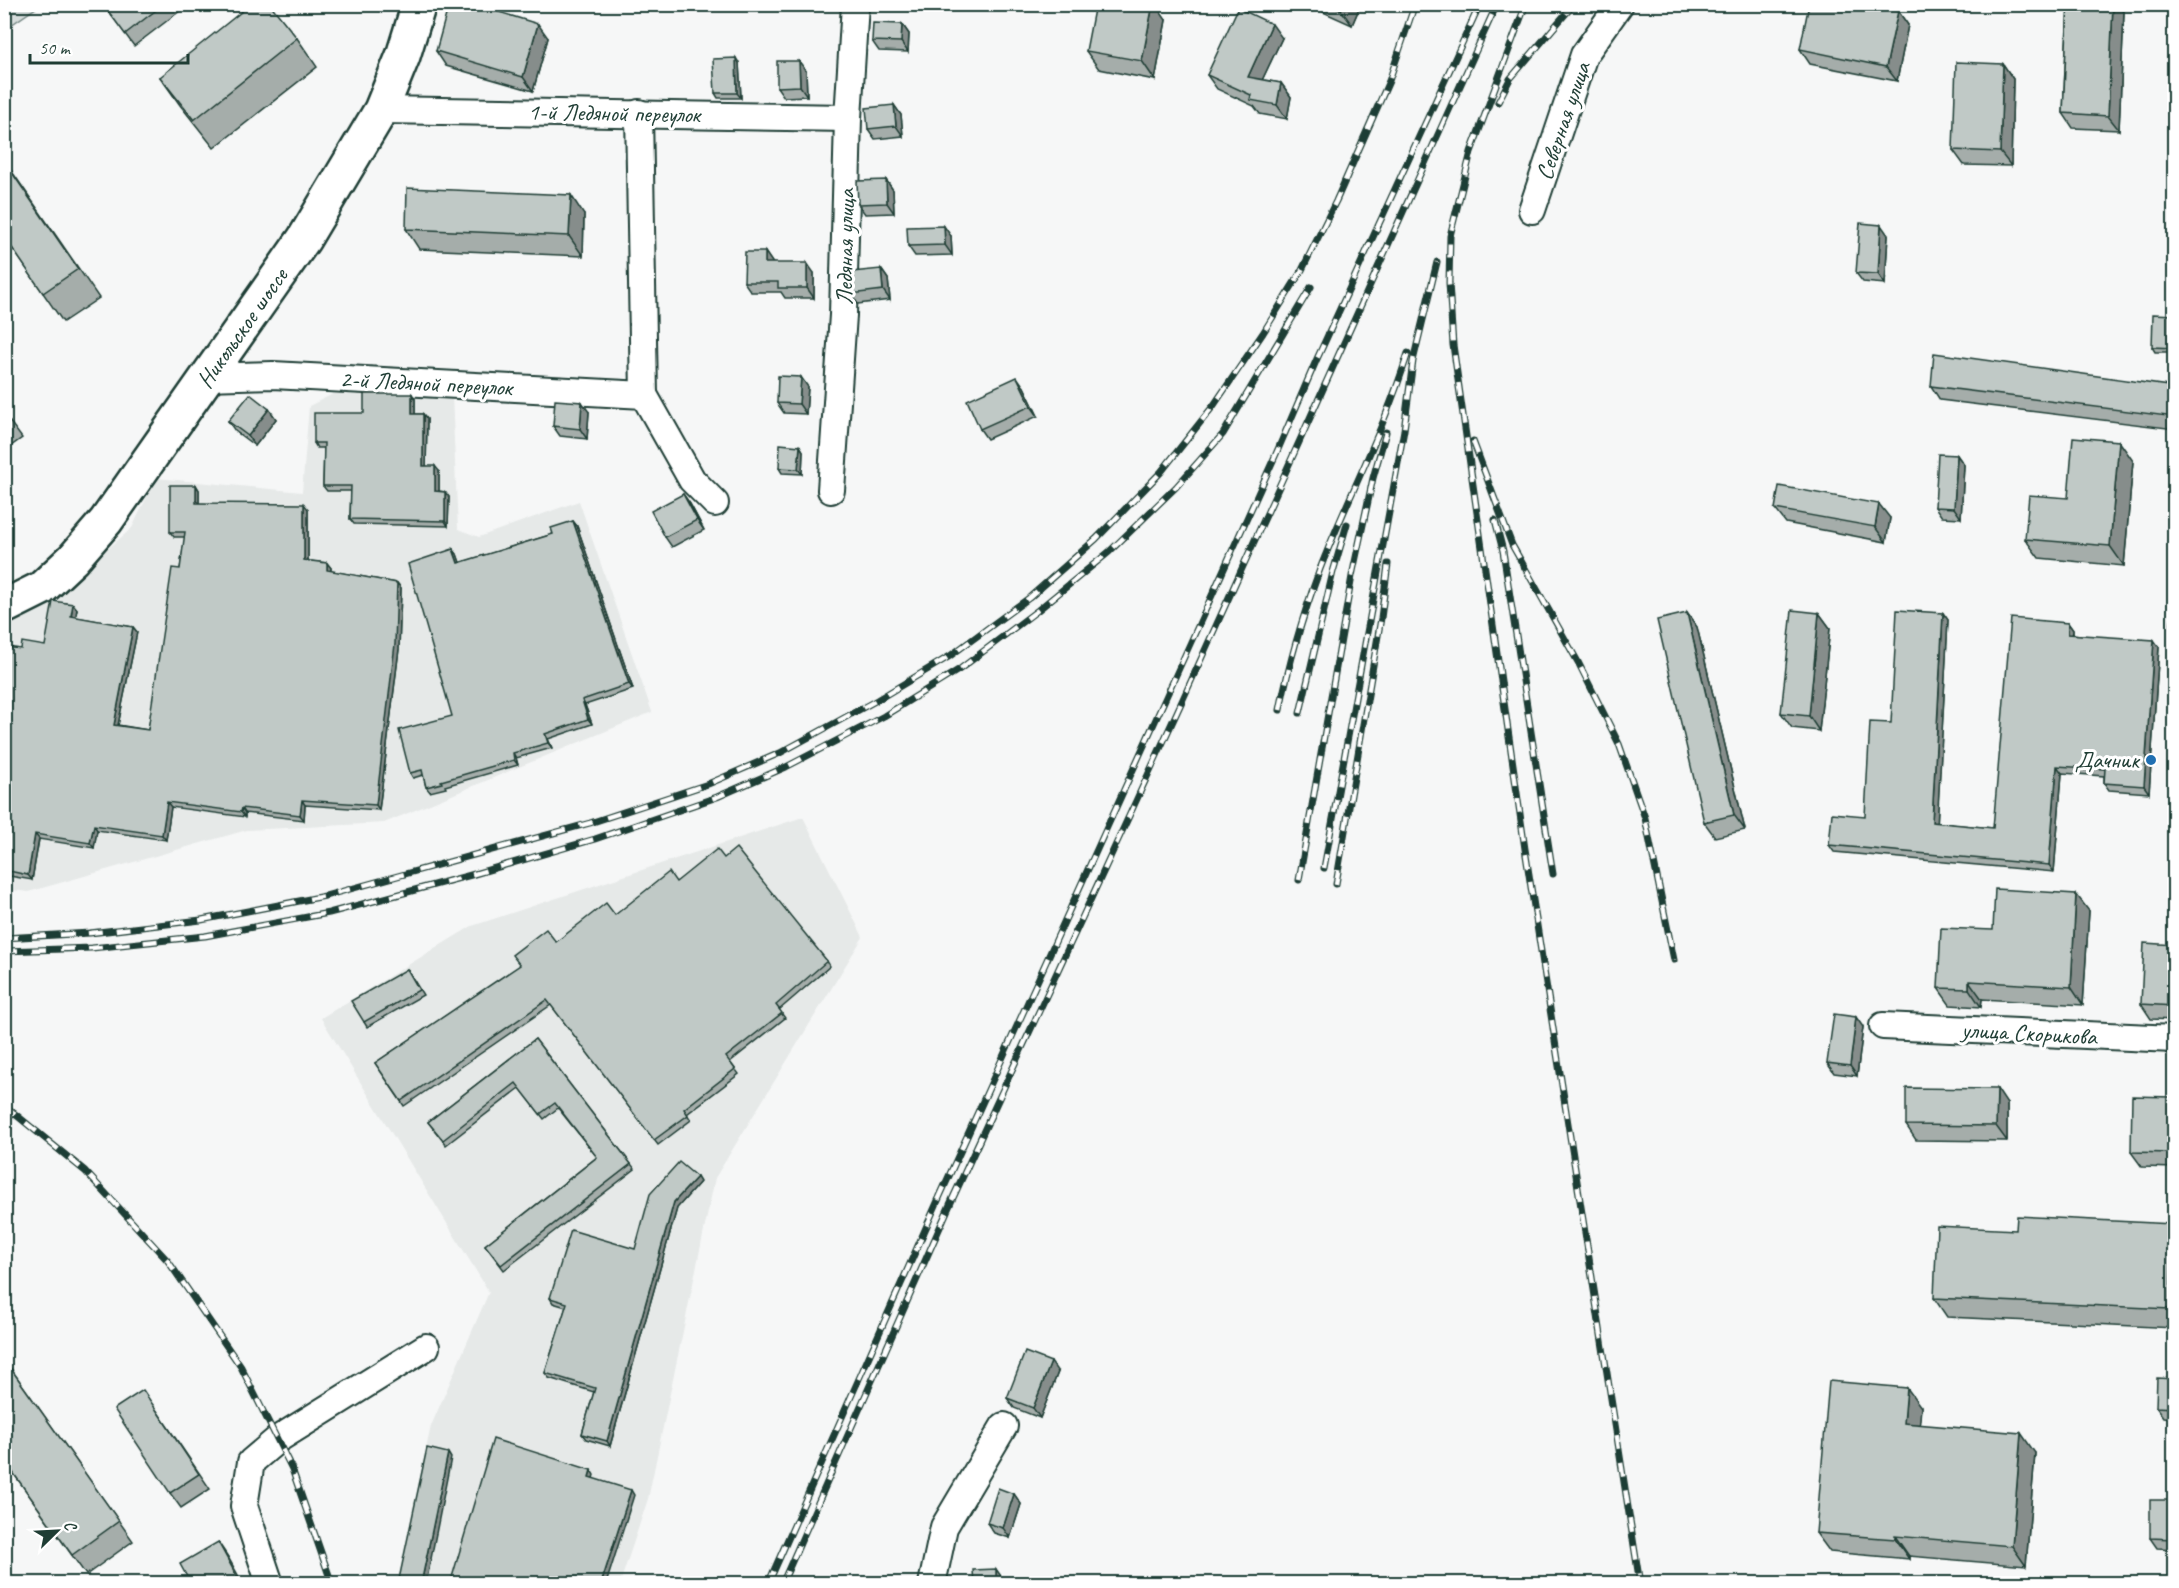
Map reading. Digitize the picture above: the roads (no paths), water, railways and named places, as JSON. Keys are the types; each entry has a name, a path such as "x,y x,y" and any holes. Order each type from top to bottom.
{"street":[{"name":"Никольское шоссе","path":"4,607 42,588 74,559 106,521 304,239 381,110 403,56 419,4"},
{"name":"Ледяная улица","path":"831,490 843,315 848,118 855,4"},
{"name":"Северная улица","path":"1532,210 1584,55 1620,4"},
{"name":"1-й Ледяной переулок","path":"381,110 848,118"},
{"path":"639,113 644,395 692,480 715,503"},
{"name":"2-й Ледяной переулок","path":"207,377 273,375 644,395"},
{"name":"улица Скорикова","path":"1883,1026 2175,1039"},
{"path":"270,1584 244,1506 251,1462 278,1439 426,1347"},
{"path":"932,1584 944,1527 1004,1426"}],"railway":[{"path":"4,938 90,933 201,920 325,896 590,823 708,784 780,753 877,700 950,656 1029,598 1096,539 1161,472 1214,405 1302,270 1336,201 1389,81 1415,4"},
{"path":"768,1584 1316,361 1480,4"},
{"path":"782,1584 952,1200 1183,699 1497,4"},
{"path":"1526,4 1471,152 1450,236 1449,283 1453,345 1525,849 1640,1584"},
{"path":"1498,102 1510,79 1574,4"},
{"path":"1324,868 1404,430 1413,361 1437,262"},
{"path":"4,951 92,948 205,936 329,913 595,839 717,797 786,767 884,716 960,669 1109,552 1176,487 1223,434 1311,287"},
{"path":"1280,710 1292,656 1314,586 1399,381 1408,353"},
{"path":"1299,880 1352,576 1373,478 1386,432"},
{"path":"1473,441 1512,545 1578,662 1619,744 1645,818 1674,960"},
{"path":"1495,520 1503,551 1553,874"},
{"path":"1300,713 1333,572 1347,524"},
{"path":"1336,884 1388,564"},
{"path":"4,1105 85,1171 168,1261 241,1367 292,1469 332,1584"}],"place":[{"name":"Дачник","path":"2151,760"}]}
